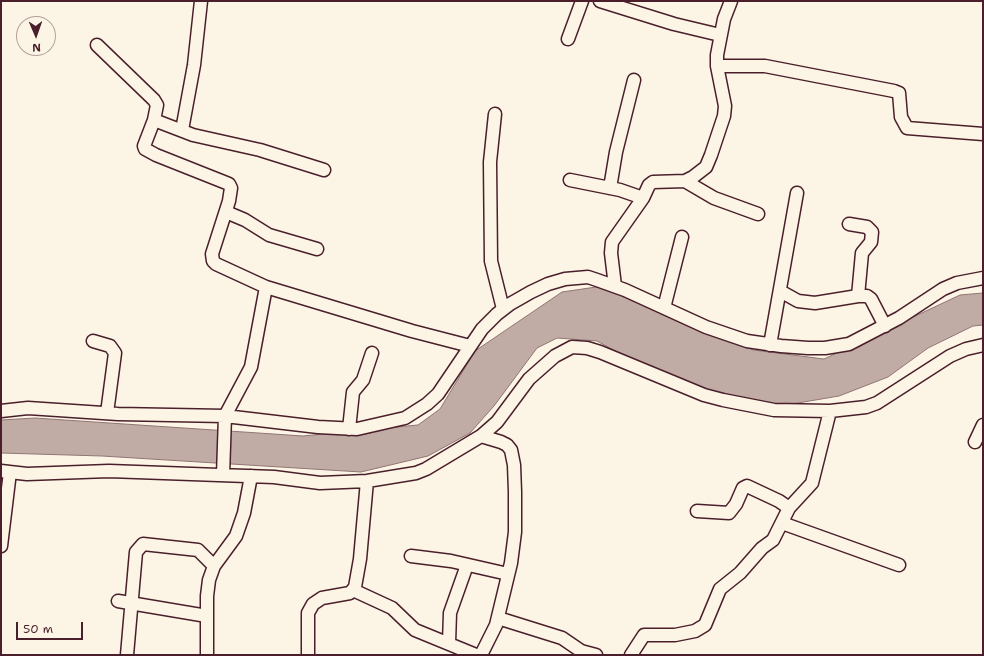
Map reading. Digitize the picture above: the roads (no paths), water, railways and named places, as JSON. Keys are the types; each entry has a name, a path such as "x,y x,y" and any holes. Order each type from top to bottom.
{"street":[{"path":"182,130 194,65 201,1"},
{"path":"568,39 582,1"},
{"path":"600,1 674,24 720,35"},
{"path":"615,286 611,253 612,242 643,198 649,185 653,182 685,181 706,167 724,116 726,100 717,66 720,35 731,1"},
{"path":"96,45 154,100 157,105 154,120 144,146 145,149 156,155 229,184 232,192 212,254 213,261 266,287 412,331 470,346"},
{"path":"717,66 765,66 894,91 898,93 901,117 907,128 983,134"},
{"path":"610,188 616,152 634,80"},
{"path":"494,114 490,162 491,261 503,309"},
{"path":"154,120 214,140 260,150 324,170"},
{"path":"570,180 610,188 643,198"},
{"path":"685,181 714,198 758,214"},
{"path":"770,345 797,193"},
{"path":"226,212 244,220 269,236 317,249"},
{"path":"849,224 867,227 872,232 871,242 862,253 858,296"},
{"path":"664,308 682,237"},
{"path":"1,411 28,408 225,418 349,429 370,427 393,422 417,411 438,394 482,330 503,309 531,292 565,279 588,277 615,286 706,327 747,341 770,345 808,348 839,346 864,337 885,326 943,289 957,283 983,278"},
{"path":"223,472 225,418 251,367 266,287"},
{"path":"780,291 798,301 804,302 824,303 858,296 867,296 871,299 885,326"},
{"path":"93,341 110,346 115,353 107,413"},
{"path":"1,546 6,471 32,474 109,471 223,472 320,483 367,481 416,472 426,469 481,436 497,422 529,379 555,356 572,347 600,352 704,394 723,400 774,410 830,411 866,407 878,403 950,356 983,345"},
{"path":"349,429 353,392 363,380 372,353"},
{"path":"631,655 644,635 675,635 702,629 710,617 720,589 740,572 762,548 773,540 789,508 812,483 830,411"},
{"path":"974,442 983,425"},
{"path":"481,436 507,445 511,450 514,464 515,532 508,574 498,618 481,655"},
{"path":"207,655 207,596 211,571 236,536 244,513 251,476"},
{"path":"308,655 308,613 313,604 322,598 350,593 353,590 358,576 367,481"},
{"path":"697,511 729,512 736,504 744,488 747,486 779,501 789,508"},
{"path":"782,523 899,565"},
{"path":"126,655 136,552 143,544 198,550 214,566"},
{"path":"411,556 467,565 508,574"},
{"path":"449,643 450,613 467,565"},
{"path":"353,590 392,608 415,630 476,655"},
{"path":"118,601 207,616"},
{"path":"498,618 562,638 580,651 596,655"}]}
